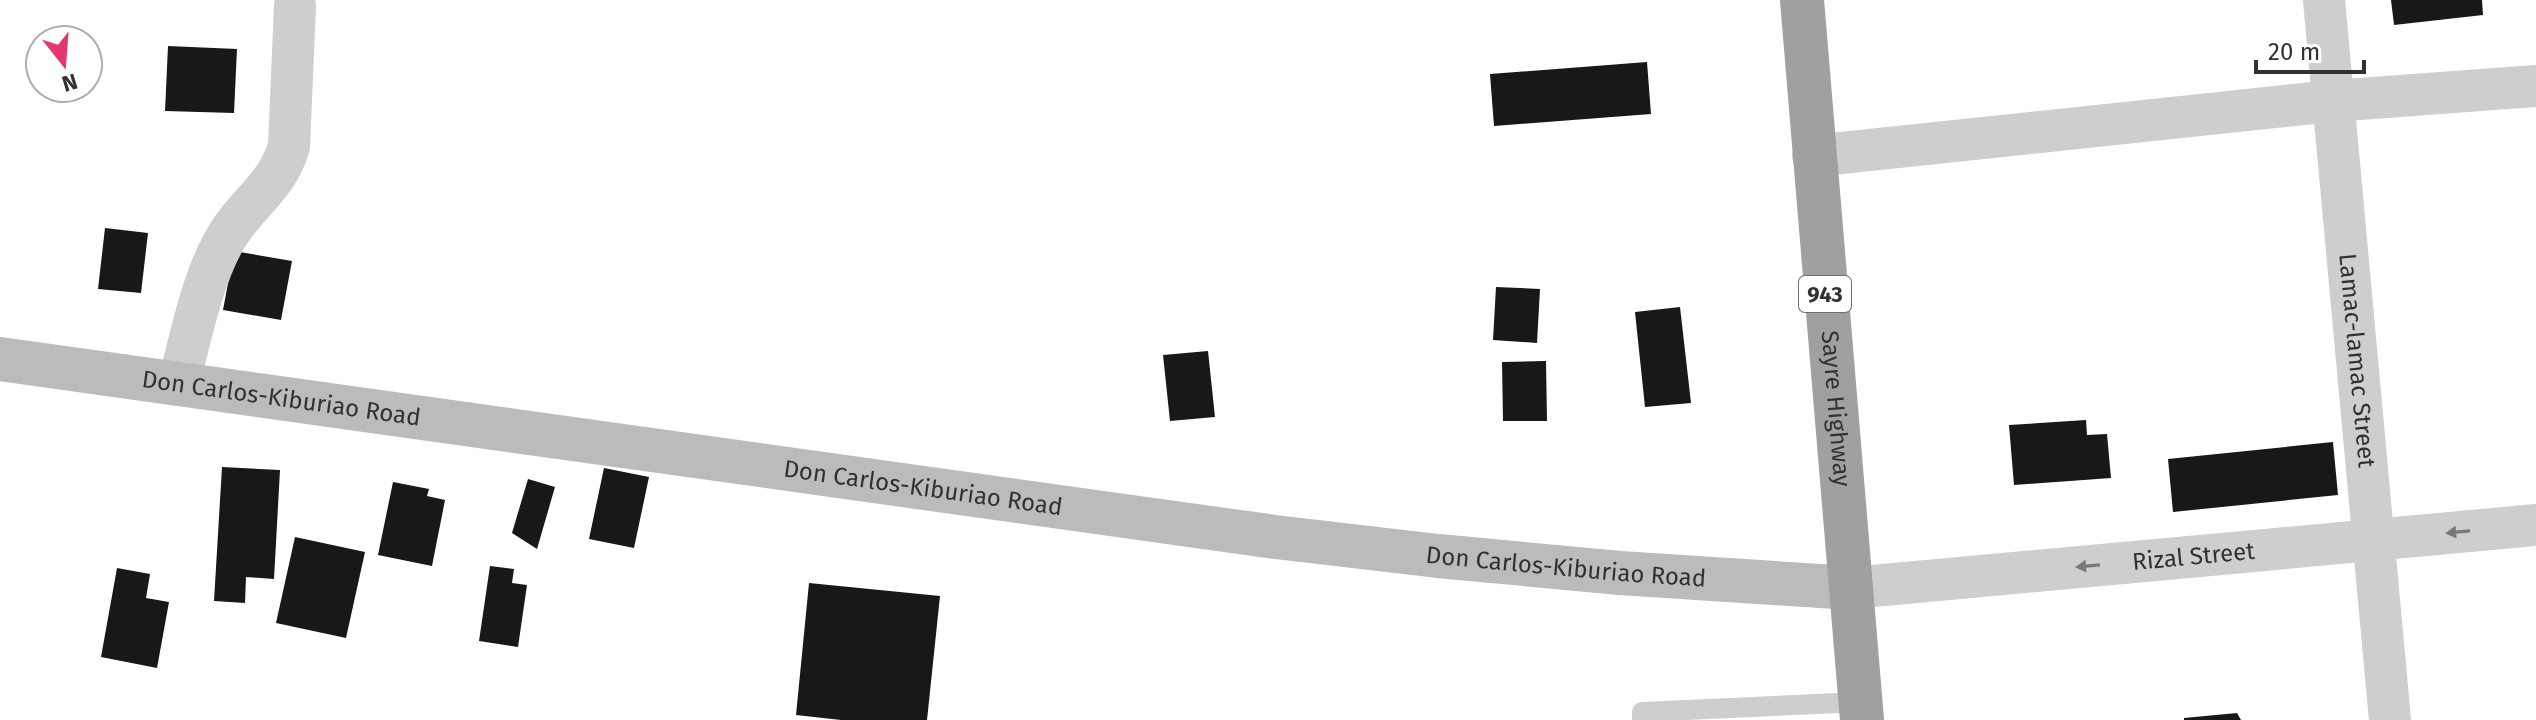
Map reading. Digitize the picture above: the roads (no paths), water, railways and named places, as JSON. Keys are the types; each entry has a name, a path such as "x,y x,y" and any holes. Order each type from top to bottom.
{"highway":[{"name":"Sayre Highway","path":"1802,0 1861,711"}],"main road":[{"name":"Don Carlos-Kiburiao Road","path":"0,359 1304,540 1620,573 1851,588"}],"street":[{"name":"Lamac-lamac Street","path":"2324,0 2390,720"},
{"path":"178,385 211,267 236,222 284,164 289,146 295,6"},
{"path":"1813,156 2332,101 2536,86"},
{"name":"Rizal Street","path":"1851,588 2536,525"}],"lane":[{"path":"1642,720 1642,712 1861,711"}]}
